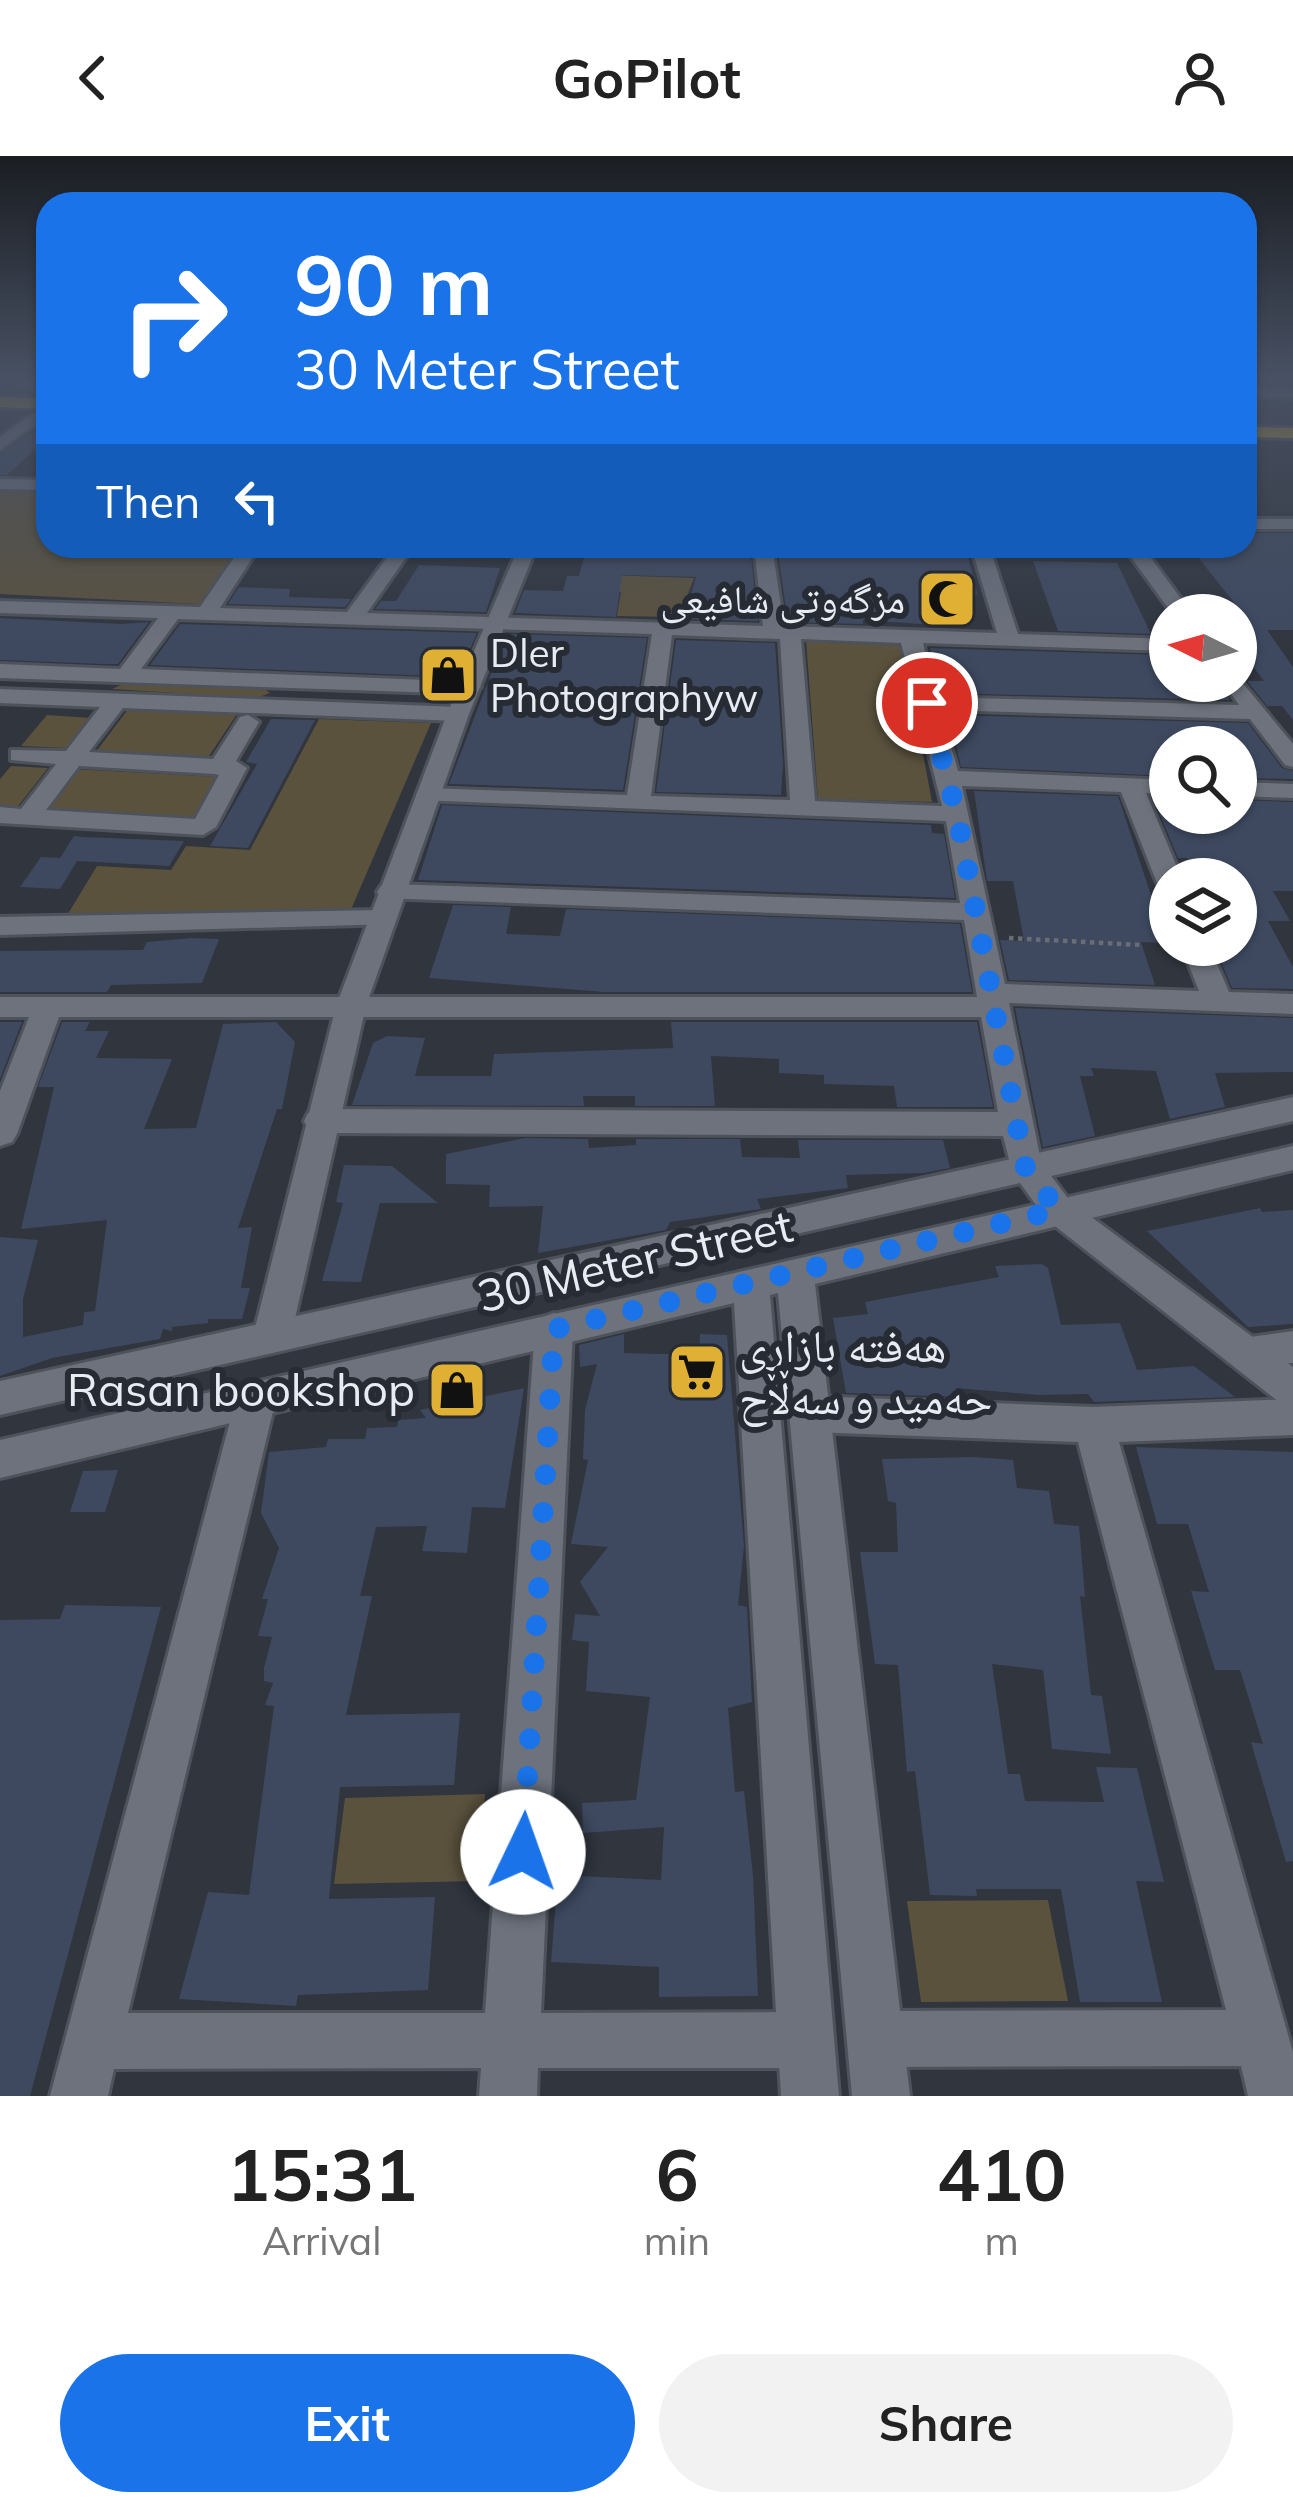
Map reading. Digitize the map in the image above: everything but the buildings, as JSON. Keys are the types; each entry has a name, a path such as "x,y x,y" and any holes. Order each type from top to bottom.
{"street":[{"path":"0,484 36,485"},
{"path":"1257,524 1293,524"},
{"path":"206,614 243,558"},
{"path":"353,618 397,558"},
{"path":"272,1336 351,1006 464,701 523,558"},
{"path":"766,558 782,631 803,809"},
{"path":"984,558 1009,638"},
{"path":"1141,558 1167,594"},
{"path":"0,607 1149,644"},
{"path":"28,817 72,759 112,688 172,613"},
{"path":"638,802 663,627"},
{"path":"910,635 957,814 1025,1166 1058,1210 1293,1390"},
{"path":"0,671 270,707 464,701"},
{"path":"0,696 286,681 464,701"},
{"path":"270,707 286,681"},
{"path":"1249,702 1293,760"},
{"path":"927,703 1257,712"},
{"path":"220,768 248,722"},
{"path":"0,815 203,826 235,769 19,755"},
{"path":"947,778 1149,786"},
{"path":"1131,786 1160,858"},
{"path":"1257,790 1293,791"},
{"path":"428,795 957,814"},
{"path":"0,926 387,905 978,925"},
{"path":"1204,966 1218,1001"},
{"path":"0,1007 993,1000 1293,1004"},
{"path":"0,1134 48,1007"},
{"name":"30 Meter Street","path":"0,1398 1293,1109"},
{"path":"320,1121 1017,1124"},
{"name":"30 Meter Street","path":"0,1459 1293,1158"},
{"path":"773,1278 811,1414 881,2096"},
{"path":"773,1278 810,2096"},
{"path":"509,2069 554,1329"},
{"path":"1242,1351 1293,1347"},
{"path":"79,2096 256,1400"},
{"path":"811,1414 1094,1425 1293,1417"},
{"path":"1094,1425 1277,2096"},
{"path":"875,2039 1261,2038"},
{"path":"93,2041 509,2069 806,2040"}],"path":[{"path":"978,925 1142,945"}],"shaded area":[{"path":"0,491 36,492 36,558 231,558 199,604 0,594"},
{"path":"605,575 694,578 679,617 617,616 621,592 601,591"},
{"path":"806,640 902,642 932,802 818,799"},
{"path":"125,683 263,688 270,693 257,698 112,689"},
{"path":"129,708 237,714 207,759 95,753"},
{"path":"47,715 91,718 67,748 21,746"},
{"path":"319,719 431,723 350,912 66,917 97,866 171,870 186,846 250,850"},
{"path":"11,766 48,768 15,810 0,810 0,779"},
{"path":"73,769 219,777 192,820 39,812"},
{"path":"485,1794 480,1881 334,1884 345,1798"},
{"path":"1048,1900 1068,2001 921,2002 907,1901"}],"place":[{"name":"مزگەوتی شافیعی","path":"947,599"},
{"name":"Dler Photographyw","path":"448,675"},
{"name":"هەفتە بازاڕی حەمید و سەڵاح","path":"697,1372"},
{"name":"Rasan bookshop","path":"457,1390"}],"route":[{"path":"523,1852 554,1329 1058,1210 1025,1166 957,814 927,703"}]}
